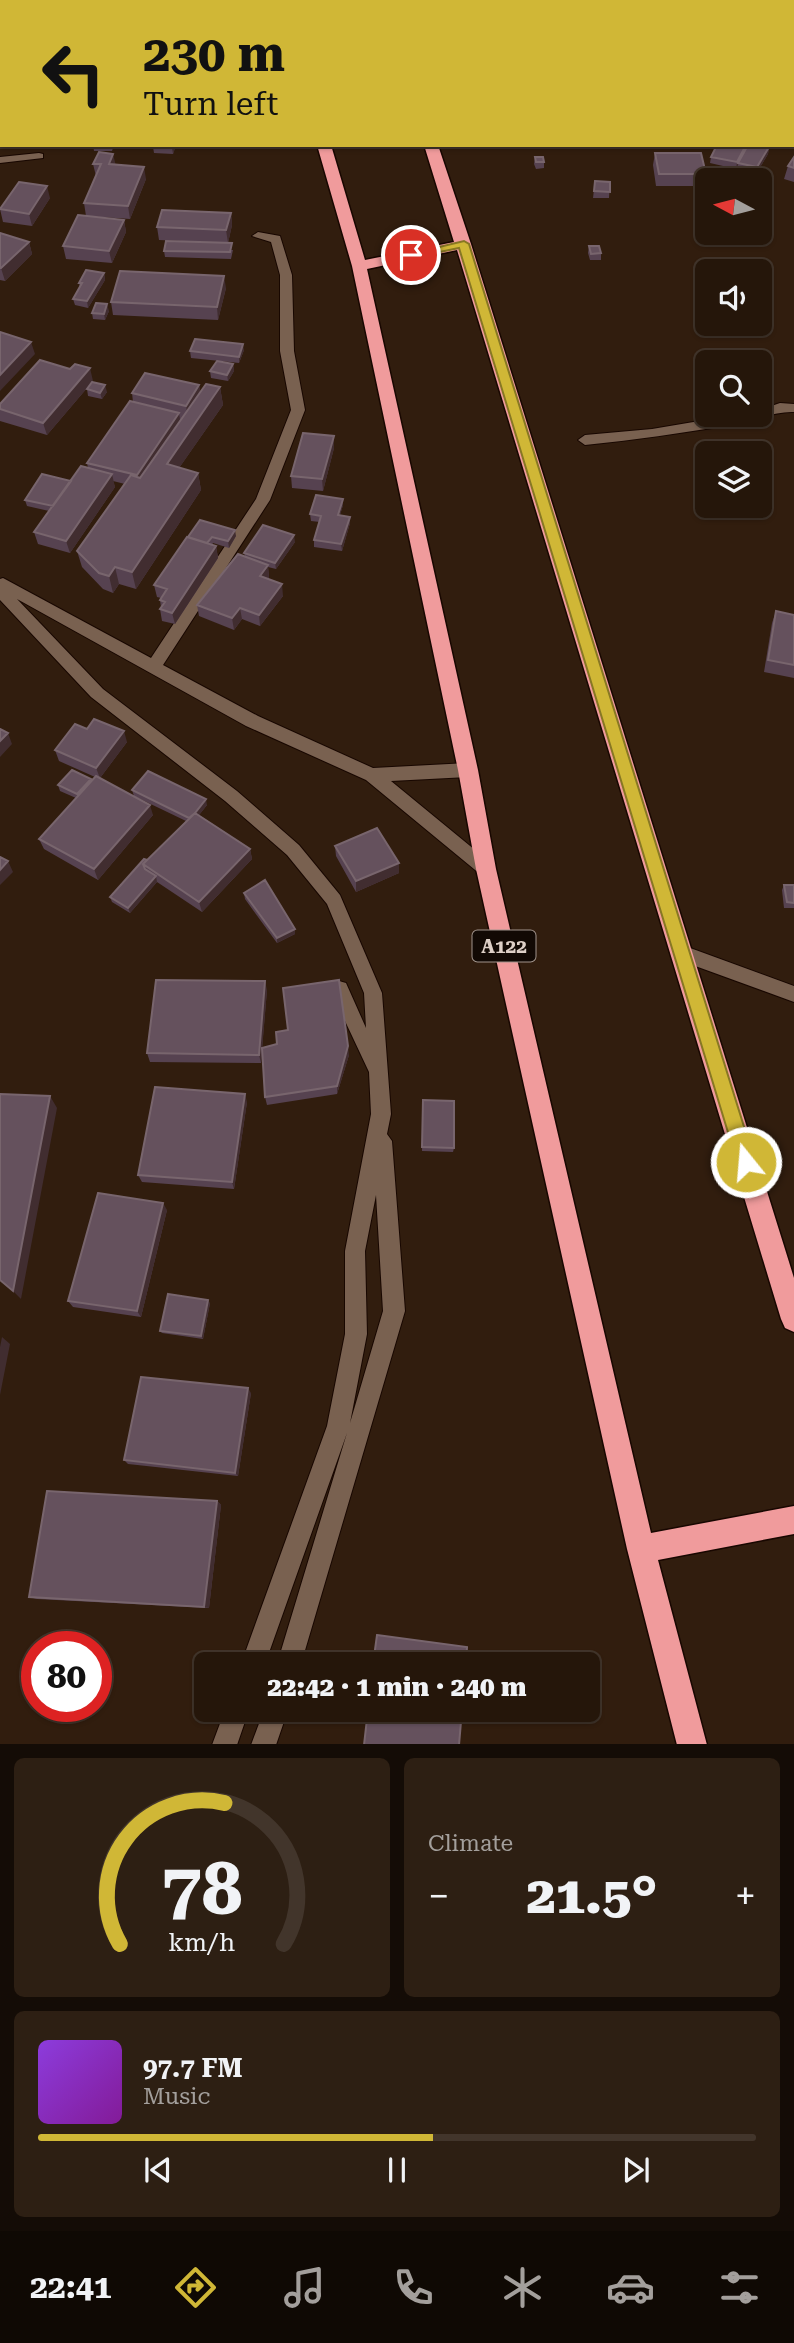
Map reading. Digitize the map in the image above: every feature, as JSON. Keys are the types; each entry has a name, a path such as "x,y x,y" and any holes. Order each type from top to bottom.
{"highway":[{"name":"A122","path":"325,147 359,266 468,770 486,869 641,1549 692,1744"},
{"path":"432,147 464,244 794,1319"},
{"path":"359,266 464,244"},
{"path":"641,1549 794,1520"}],"street":[{"path":"0,160 39,156"},
{"path":"153,668 263,500 298,410 288,351 286,275 276,239 258,236"},
{"path":"772,410 780,407 794,408"},
{"path":"585,440 652,434 695,426"},
{"path":"0,583 252,721 372,775 486,869"},
{"path":"0,590 97,693 231,796 293,850 334,900 373,993 394,1311 293,1652"},
{"path":"372,775 468,770"},
{"path":"682,953 794,994"},
{"path":"257,1652 338,1426 356,1334 355,1251 381,1114 377,1077 340,989"},
{"path":"223,1744 232,1722"},
{"path":"263,1744 272,1722"}],"building":[{"path":"716,147 745,147 737,162 711,157"},
{"path":"747,147 769,147 757,167 738,163"},
{"path":"99,152 113,154 109,164 144,167 128,206 84,203 101,164 93,164"},
{"path":"655,153 701,153 705,168 695,168 695,174 659,174"},
{"path":"535,157 543,157 544,162 536,162"},
{"path":"794,157 794,168 788,166"},
{"path":"595,181 610,182 610,192 594,191"},
{"path":"19,182 47,186 29,214 0,209"},
{"path":"162,210 231,213 226,230 157,227"},
{"path":"78,215 124,220 109,251 63,246"},
{"path":"0,233 29,242 1,268 0,268"},
{"path":"166,241 232,243 230,252 164,251"},
{"path":"589,246 599,246 601,253 591,254"},
{"path":"86,270 104,273 87,301 73,299 82,283 79,283"},
{"path":"120,271 224,276 217,307 111,302"},
{"path":"96,303 107,304 104,314 92,313"},
{"path":"0,332 31,342 0,375"},
{"path":"195,339 243,344 239,357 190,351"},
{"path":"40,360 70,369 75,364 90,368 43,423 0,409 0,404"},
{"path":"217,361 233,364 227,375 210,371"},
{"path":"145,373 199,385 186,406 132,393"},
{"path":"92,382 105,385 100,393 87,389"},
{"path":"206,384 220,387 167,464 198,473 132,572 115,567 109,576 99,573 77,551 131,475 140,478"},
{"path":"130,401 179,413 137,475 87,463"},
{"path":"303,433 334,436 322,479 291,476"},
{"path":"81,466 112,474 66,541 34,532"},
{"path":"42,474 71,481 53,506 25,500"},
{"path":"316,495 343,499 338,515 350,517 341,544 314,540 321,516 310,514"},
{"path":"200,520 235,530 228,541 212,537 207,543 188,537"},
{"path":"263,525 294,535 275,563 244,553"},
{"path":"187,537 216,546 172,613 160,609 165,602 160,600 167,589 154,585"},
{"path":"238,554 268,565 260,576 282,584 259,615 240,608 232,618 197,605"},
{"path":"776,611 794,615 794,665 768,660"},
{"path":"94,719 124,731 96,768 55,750 75,724 87,729"},
{"path":"0,729 8,733 0,741"},
{"path":"72,770 91,779 77,794 58,785"},
{"path":"148,771 206,799 189,818 132,790"},
{"path":"96,776 150,805 94,869 39,839"},
{"path":"195,813 250,849 199,902 143,864"},
{"path":"377,828 399,863 356,881 335,846"},
{"path":"0,857 8,861 0,870"},
{"path":"144,859 147,860 143,864 145,869 156,876 128,908 110,897"},
{"path":"265,880 295,929 277,938 244,893"},
{"path":"784,885 794,885 794,903 787,902"},
{"path":"156,980 265,981 259,1055 147,1053"},
{"path":"339,980 348,1046 337,1086 265,1097 262,1048 277,1044 276,1032 288,1030 283,988"},
{"path":"155,1087 245,1094 232,1182 138,1175"},
{"path":"0,1094 50,1096 13,1291 0,1280"},
{"path":"423,1100 454,1101 454,1148 422,1147"},
{"path":"98,1193 163,1203 137,1311 68,1301"},
{"path":"168,1294 208,1300 201,1336 160,1331"},
{"path":"141,1377 248,1388 235,1473 124,1460"},
{"path":"47,1491 217,1501 204,1607 29,1597"},
{"path":"377,1635 467,1647 467,1652 375,1652"},
{"path":"367,1722 461,1722 459,1744 364,1744"}],"route":[{"path":"411,255 464,244 746,1162"}]}
